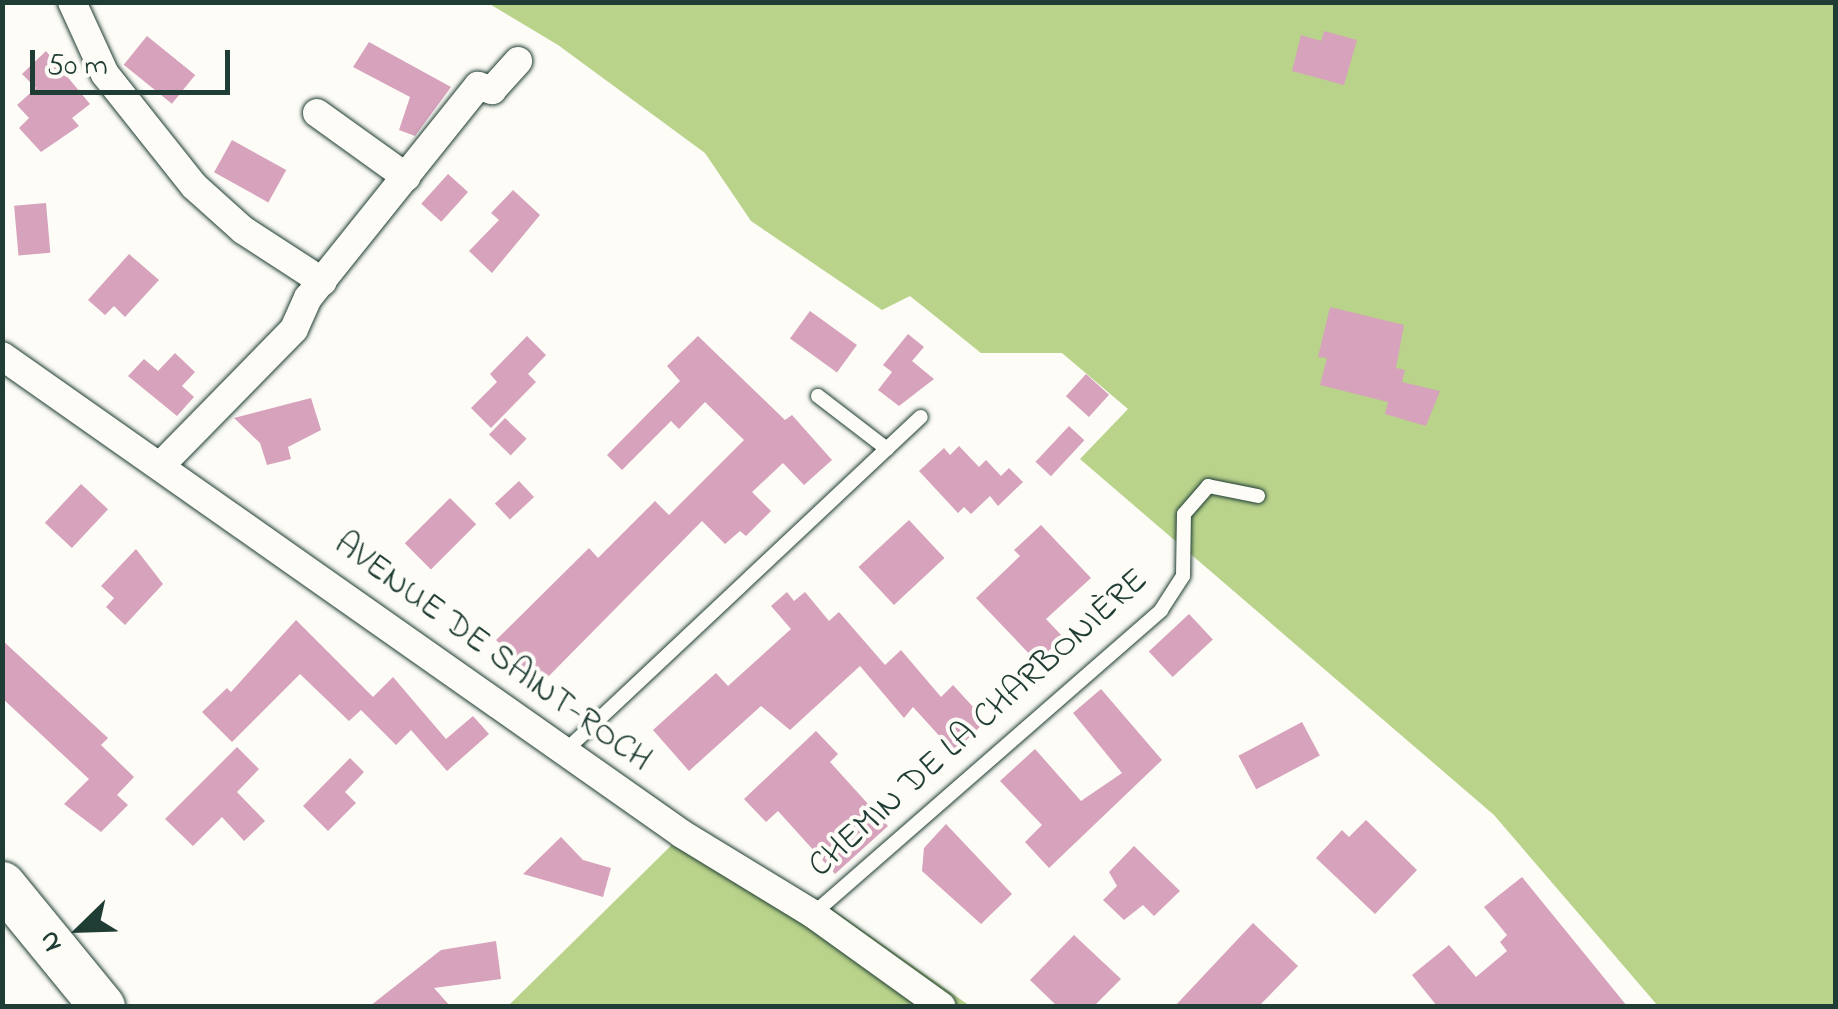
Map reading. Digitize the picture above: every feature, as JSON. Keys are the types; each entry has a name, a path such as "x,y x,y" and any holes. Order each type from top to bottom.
{"main road":[{"path":"2,884 102,1006"}],"street":[{"path":"72,2 105,74 194,186 243,230 323,282"},
{"path":"164,463 294,329 323,282 478,86 492,90 518,61"},
{"path":"317,113 406,177"},
{"name":"AVENUE DE SAINT-ROCH","path":"2,356 164,463 682,834 813,914 942,1006"}],"lane":[{"path":"818,396 887,449"},
{"path":"564,752 921,417"},
{"name":"CHEMIN DE LA CHARBONIÈRE","path":"813,914 1162,610 1183,576 1184,514 1208,486 1258,496"}],"green space":[{"path":"488,3 1835,3 1835,1006 1658,1006 1494,815 1080,459 1128,409 1062,353 981,353 910,296 882,310 751,221 705,153 558,45"},
{"path":"688,829 824,903 970,1006 508,1006"}],"building":[{"path":"1324,31 1357,40 1344,85 1292,71 1301,35 1321,41"},
{"path":"147,36 195,75 172,104 124,65"},
{"path":"369,42 451,87 415,136 399,130 410,97 353,67"},
{"path":"46,51 90,104 72,118 79,126 41,152 19,128 29,118 17,105 36,88 22,74"},
{"path":"232,140 286,170 268,202 214,172"},
{"path":"448,174 468,192 441,222 421,204"},
{"path":"513,190 540,215 492,273 469,251 499,220 491,213"},
{"path":"46,203 50,253 18,256 14,206"},
{"path":"129,254 159,280 125,317 114,306 105,315 88,300"},
{"path":"1330,307 1404,325 1396,368 1405,370 1402,382 1440,391 1426,426 1385,414 1388,402 1320,385 1327,358 1318,357"},
{"path":"810,311 857,345 837,373 790,339"},
{"path":"908,334 924,347 912,361 934,379 899,406 878,390 892,372 883,365"},
{"path":"527,336 546,355 528,374 536,382 491,428 471,408 497,382 490,374"},
{"path":"698,336 785,420 792,415 832,460 804,485 783,463 752,492 771,511 746,536 740,531 725,544 702,521 541,684 496,640 589,548 598,558 655,501 669,515 744,440 705,402 679,429 671,421 622,470 607,455 680,381 667,366"},
{"path":"175,353 195,372 182,386 194,397 177,416 128,376 144,359 158,371"},
{"path":"1086,374 1109,395 1089,417 1066,396"},
{"path":"311,398 321,430 288,447 291,459 267,465 260,443 234,418"},
{"path":"505,418 527,439 511,455 489,435"},
{"path":"1069,426 1084,440 1051,476 1036,462"},
{"path":"959,446 979,467 986,460 1001,476 1009,468 1023,482 998,506 990,496 971,514 964,507 958,513 919,471 944,448 950,455"},
{"path":"519,481 534,497 510,520 495,504"},
{"path":"81,484 108,509 72,548 45,523"},
{"path":"450,498 476,524 431,569 405,543"},
{"path":"909,520 944,558 894,605 859,567"},
{"path":"1041,525 1091,578 1046,619 1063,637 1037,662 976,598 1020,556 1014,550"},
{"path":"136,549 163,584 125,625 106,607 114,598 101,586"},
{"path":"787,592 794,601 805,592 829,621 839,612 885,665 901,650 941,697 953,685 986,721 954,752 913,707 904,718 860,666 790,730 761,706 689,771 653,730 716,673 728,686 791,629 771,606"},
{"path":"1189,614 1213,640 1173,677 1149,652"},
{"path":"296,620 373,697 393,677 446,739 473,716 489,734 447,771 411,730 396,745 361,710 349,721 300,674 232,742 202,712 227,688 231,692"},
{"path":"2,640 108,738 101,745 134,777 117,795 128,805 101,832 64,804 89,779 2,698"},
{"path":"1101,689 1162,760 1049,868 1025,842 1042,825 1000,781 1035,749 1081,801 1122,773 1073,713"},
{"path":"1302,722 1320,756 1256,789 1238,756"},
{"path":"816,731 838,754 830,762 888,826 835,874 778,811 766,822 744,799"},
{"path":"237,747 259,769 237,792 265,821 244,841 222,817 193,846 165,819"},
{"path":"350,758 364,772 345,792 356,803 328,831 303,806"},
{"path":"1366,820 1417,870 1375,914 1316,858 1342,830 1349,837"},
{"path":"946,824 1012,894 981,924 922,871 924,848"},
{"path":"561,837 583,860 611,868 603,897 523,874"},
{"path":"1134,846 1180,891 1154,916 1143,905 1124,920 1103,900 1117,886 1109,872"},
{"path":"1522,877 1627,1006 1437,1006 1412,975 1449,945 1476,977 1507,951 1500,942 1507,935 1484,907"},
{"path":"1253,923 1298,966 1259,1006 1175,1006"},
{"path":"1074,935 1121,979 1094,1006 1057,1006 1030,980"},
{"path":"496,941 501,979 434,988 450,1006 370,1006 441,950"}]}
